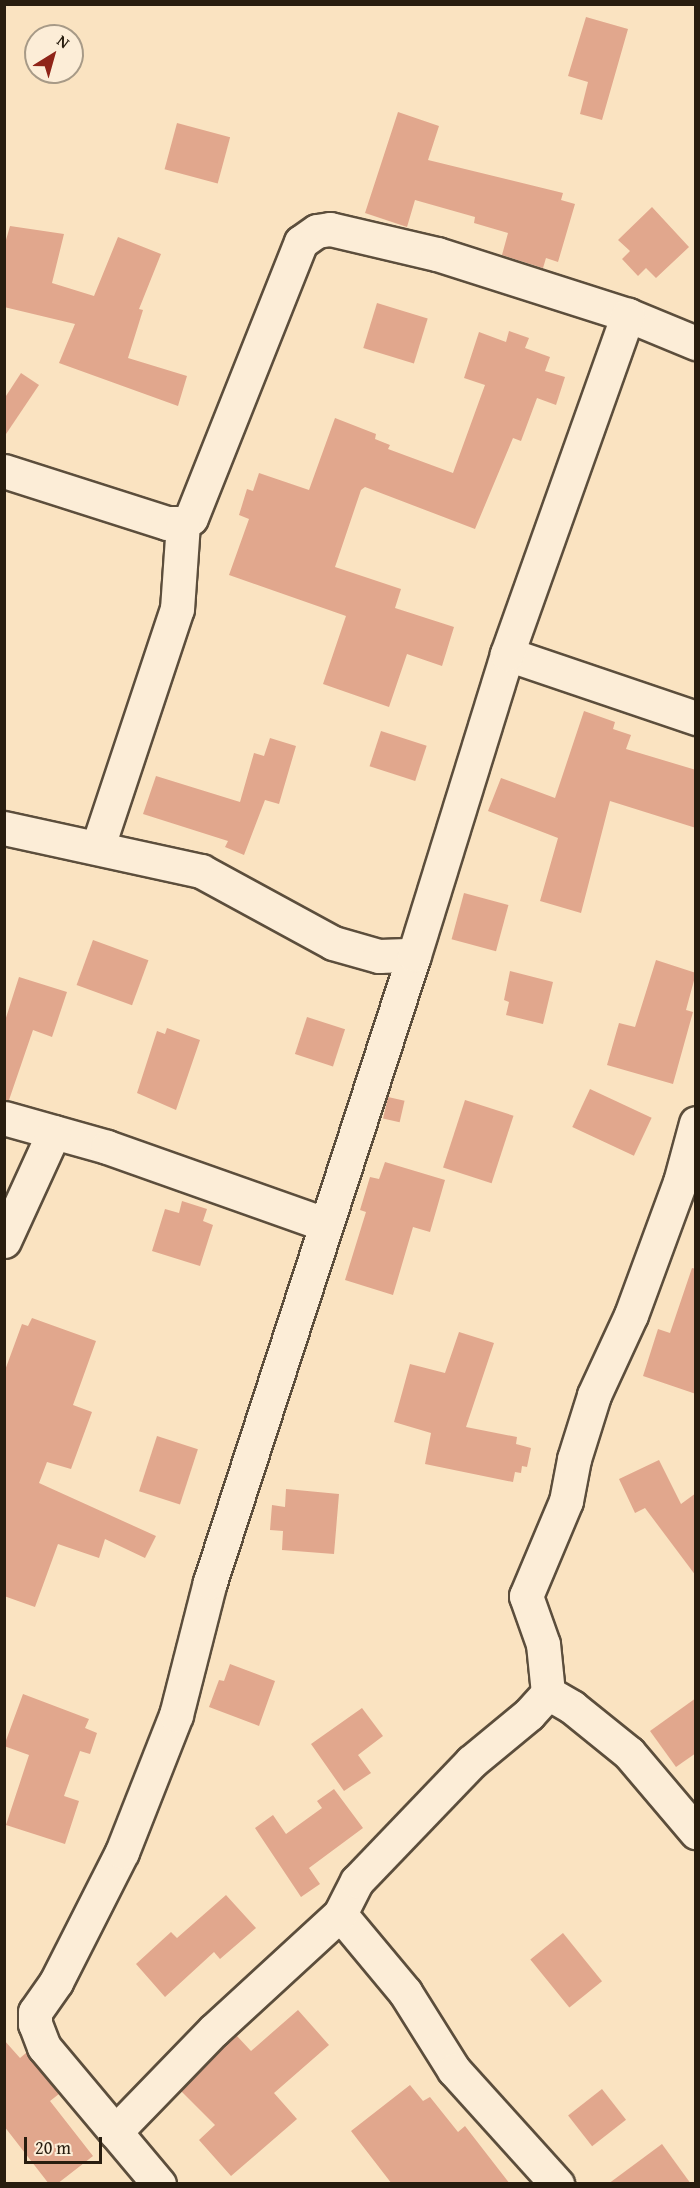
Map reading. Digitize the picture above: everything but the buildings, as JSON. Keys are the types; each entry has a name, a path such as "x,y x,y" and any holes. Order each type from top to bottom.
{"street":[{"path":"98,846 177,609 183,523 195,511 307,236 330,229 437,254 628,315 696,343"},
{"path":"159,2184 44,2047 35,2024 36,2012 56,1982 118,1860 176,1715 210,1582 414,955 507,654 628,315"},
{"path":"4,471 167,523 183,523"},
{"path":"507,654 696,718"},
{"path":"4,828 31,837 98,846 213,876 333,943 379,956 414,955"},
{"path":"4,1118 107,1147 325,1224"},
{"path":"115,2132 214,2030 340,1914 357,1881 471,1762 529,1714 548,1693 543,1644 526,1596 566,1501 574,1459 594,1395 631,1315 680,1182 696,1123"},
{"path":"4,1241 54,1132"},
{"path":"548,1693 572,1707 629,1753 696,1832"},
{"path":"340,1914 405,1992 454,2070 557,2184"}]}
